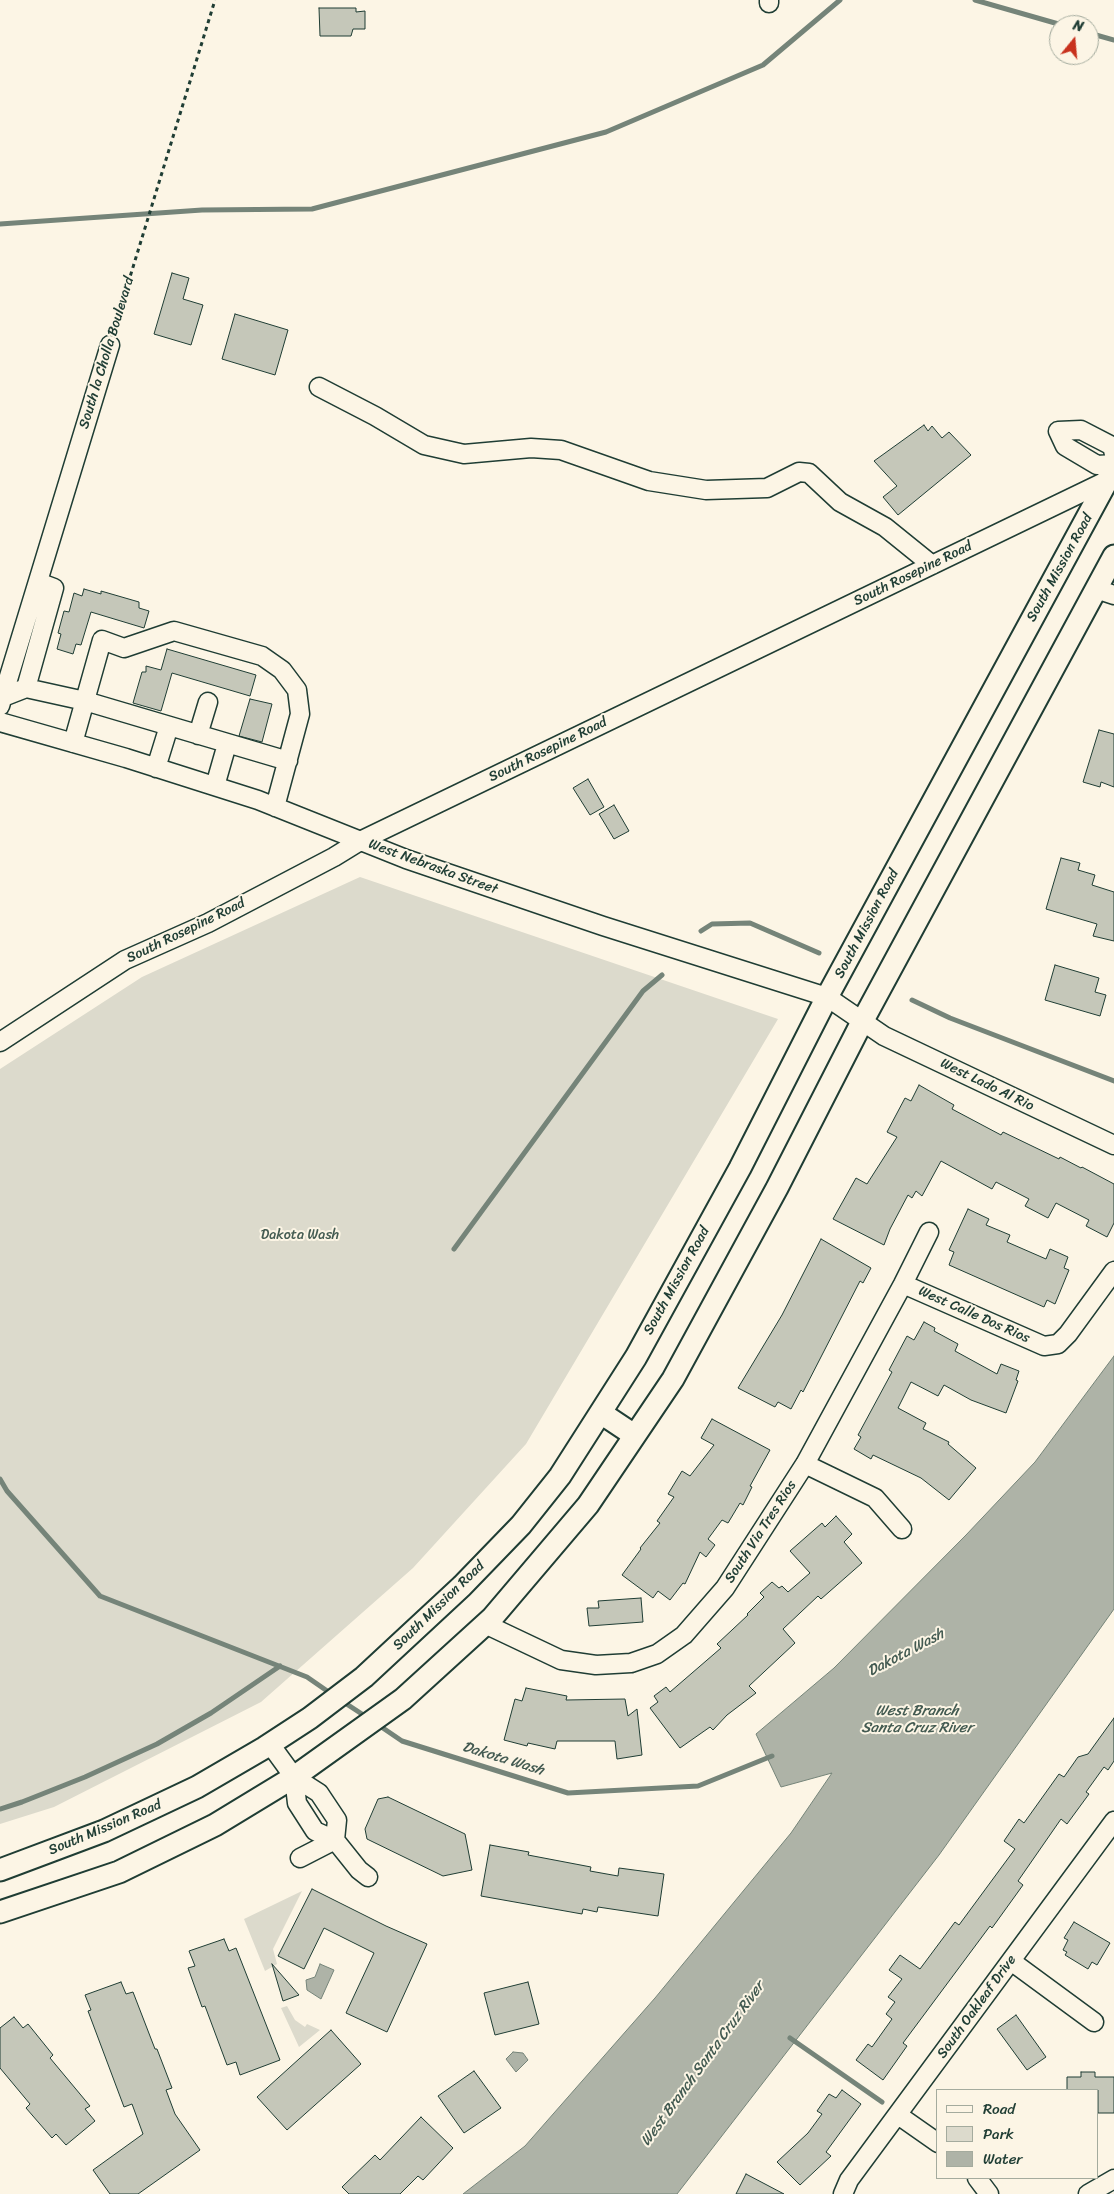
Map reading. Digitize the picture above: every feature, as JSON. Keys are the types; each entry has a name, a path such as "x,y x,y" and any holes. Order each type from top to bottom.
{"main road":[{"name":"South Mission Road","path":"0,1870 104,1831 188,1792 310,1718 364,1676 462,1586 521,1525 560,1476 636,1357 735,1176 827,997 1112,471"},
{"path":"0,1912 119,1872 215,1824 294,1777 403,1699 485,1624 588,1505 677,1370 777,1188 862,1022 1105,592 1114,556"},
{"path":"601,1413 634,1435"}],"street":[{"name":"South la Cholla Boulevard","path":"1,701 110,346"},
{"path":"319,387 375,416 424,445 464,454 531,448 561,450 649,481 706,490 767,488 799,472 809,473 840,502 885,527 932,565"},
{"path":"1112,471 1097,465 1065,446 1058,432 1081,430 1112,446 1114,454"},
{"name":"South Rosepine Road","path":"0,1042 125,960 208,923 334,857 360,841 932,565 1112,471"},
{"path":"26,688 54,588 38,582"},
{"path":"73,743 102,640 124,648 174,631 262,656 282,670 297,690 300,714 275,807"},
{"path":"1,701 26,688 85,701 288,761"},
{"path":"198,735 208,702"},
{"name":"West Nebraska Street","path":"0,722 215,786 275,807 406,859 593,923 827,997 862,1022"},
{"path":"156,768 169,726"},
{"path":"215,786 227,744"},
{"name":"West Lado Al Rio","path":"862,1022 884,1036 1114,1145"},
{"name":"South Via Tres Rios","path":"485,1624 561,1660 605,1665 631,1663 657,1654 684,1635 725,1588 804,1464 903,1284 929,1232"},
{"name":"West Calle Dos Rios","path":"903,1284 1044,1346 1058,1344 1068,1334 1114,1271"},
{"path":"804,1464 875,1498 902,1529"},
{"path":"270,1744 294,1777 320,1793 336,1820 335,1840"},
{"path":"294,1777 297,1803 315,1831 335,1840 359,1870 368,1877"},
{"name":"South Oakleaf Drive","path":"843,2194 849,2180 1114,1821"},
{"path":"303,1857 335,1840"},
{"path":"1011,1961 1094,2022"},
{"path":"898,2115 936,2142"},
{"path":"977,2179 989,2194"},
{"path":"1088,2194 1114,2179"}],"path":[{"name":"South la Cholla Boulevard","path":"110,346 215,0"}],"green space":[{"name":"Dakota Wash","path":"360,877 778,1019 526,1444 413,1568 261,1702 54,1807 0,1824 0,1069 142,977"},
{"path":"302,1891 273,1949 277,1964 265,1971 244,1919"},
{"path":"287,2006 295,2020 305,2027 307,2024 320,2030 299,2047 281,2008"}],"water":[{"name":"West Branch Santa Cruz River","path":"1114,1356 1114,1609 939,1855 677,2194 463,2194 525,2146 655,1998 791,1833 832,1773 781,1787 756,1734 834,1668 966,1535 1035,1462"},
{"path":"320,1964 334,1970 321,1999 307,1990 306,1980 315,1977"},
{"path":"513,2052 523,2053 528,2060 516,2072 506,2059"}],"building":[{"path":"319,8 356,8 356,12 365,11 365,29 353,29 351,36 320,36"},
{"path":"172,273 189,278 183,299 203,305 191,345 154,334"},
{"path":"235,314 288,330 275,375 222,359"},
{"path":"924,425 928,431 932,426 942,438 949,432 971,455 898,515 883,497 897,486 874,461"},
{"path":"84,589 101,594 101,591 139,602 139,608 149,611 144,628 91,612 81,645 76,644 73,654 57,649 61,634 58,633 64,611 69,612 74,593 82,596"},
{"path":"167,649 256,675 250,696 172,673 161,711 133,703 142,672 146,672 146,666 161,670"},
{"path":"250,699 272,704 262,742 239,736"},
{"path":"1099,730 1114,734 1114,787 1101,782 1100,787 1083,782"},
{"path":"588,779 604,807 590,815 573,788"},
{"path":"614,805 629,831 614,839 599,814"},
{"path":"1061,858 1080,863 1078,870 1095,875 1092,885 1114,892 1114,941 1093,936 1097,924 1046,909"},
{"path":"1055,965 1099,978 1095,992 1106,995 1100,1016 1045,1000"},
{"path":"919,1085 954,1105 952,1109 1001,1135 1003,1132 1059,1159 1060,1157 1082,1167 1114,1184 1114,1223 1107,1237 1086,1226 1089,1220 1056,1203 1048,1218 1025,1206 1029,1199 996,1182 992,1189 941,1161 922,1196 916,1191 912,1198 908,1195 890,1229 884,1245 833,1219 856,1178 867,1184 897,1137 887,1132 905,1098 911,1101"},
{"path":"968,1209 989,1219 986,1225 1010,1235 1007,1242 1046,1259 1050,1249 1068,1257 1064,1268 1069,1270 1055,1304 1047,1300 1044,1307 949,1265 954,1252 949,1250"},
{"path":"821,1239 871,1268 863,1283 860,1281 803,1392 801,1390 791,1409 778,1402 775,1407 738,1388 782,1315"},
{"path":"924,1322 935,1328 934,1331 958,1344 955,1351 997,1374 1001,1364 1019,1371 1016,1380 1018,1381 1006,1413 971,1400 944,1385 938,1396 911,1382 898,1408 926,1423 923,1429 949,1442 948,1444 976,1468 949,1500 921,1478 873,1455 871,1459 854,1449 861,1437 858,1435 892,1372 889,1370 907,1336 914,1340"},
{"path":"712,1419 770,1450 750,1486 752,1487 743,1505 740,1503 728,1523 722,1520 708,1539 715,1545 706,1557 700,1552 685,1584 683,1583 670,1600 658,1591 653,1598 622,1575 660,1523 657,1521 674,1497 668,1494 682,1471 690,1476 714,1445 701,1438"},
{"path":"836,1516 852,1534 844,1542 862,1563 821,1599 818,1596 783,1629 795,1643 749,1686 756,1693 727,1715 713,1730 710,1727 680,1748 650,1708 658,1702 654,1696 666,1687 670,1692 721,1648 717,1644 764,1597 760,1593 772,1582 779,1588 782,1586 788,1592 810,1573 790,1551 822,1523 825,1527"},
{"path":"641,1598 643,1622 589,1626 587,1608 599,1608 598,1601"},
{"path":"526,1688 567,1696 566,1700 625,1699 628,1716 637,1709 642,1755 617,1759 615,1741 557,1741 555,1749 528,1743 527,1746 504,1740 515,1699 522,1701"},
{"path":"1114,1718 1114,1761 1108,1770 1104,1767 1086,1792 1089,1794 1067,1824 1061,1819 1018,1881 1023,1885 903,2043 907,2046 883,2080 856,2060 868,2044 872,2047 892,2019 886,2014 895,2002 888,1997 902,1979 889,1970 900,1955 920,1969 955,1922 959,1925 1015,1849 1004,1841 1019,1819 1024,1823 1059,1774 1064,1777 1078,1757 1088,1754"},
{"path":"388,1797 465,1834 472,1870 443,1876 367,1839 365,1829 378,1799"},
{"path":"490,1845 529,1852 528,1855 591,1867 590,1871 618,1876 619,1868 664,1874 658,1916 598,1907 597,1912 583,1909 582,1914 481,1896"},
{"path":"312,1889 427,1944 387,2032 346,2013 374,1953 324,1928 304,1969 278,1956"},
{"path":"1074,1922 1110,1943 1097,1965 1092,1962 1088,1969 1065,1955 1067,1952 1063,1950 1068,1940 1064,1938"},
{"path":"224,1939 229,1951 236,1948 280,2060 240,2075 236,2062 227,2065 205,2006 202,2007 188,1968 195,1966 189,1951"},
{"path":"272,1964 299,1995 283,2001"},
{"path":"121,1982 126,1994 133,1992 155,2049 157,2049 172,2088 166,2090 175,2114 200,2150 138,2194 110,2194 93,2170 143,2134 132,2104 124,2107 88,2011 91,2010 85,1995"},
{"path":"528,1982 539,2024 495,2035 484,1993"},
{"path":"1016,2015 1046,2057 1027,2070 997,2029"},
{"path":"14,2017 23,2028 28,2024 53,2055 50,2058 90,2106 85,2109 95,2121 66,2145 56,2134 52,2138 26,2108 30,2104 0,2068 0,2028"},
{"path":"331,2030 361,2064 287,2130 257,2097"},
{"path":"474,2071 501,2108 464,2133 438,2096"},
{"path":"1081,2072 1095,2072 1095,2077 1114,2077 1114,2113 1099,2113 1099,2089 1067,2089 1067,2077 1081,2077"},
{"path":"842,2090 861,2104 826,2152 831,2156 800,2185 777,2162 808,2133 822,2114 817,2111 829,2094 836,2098"},
{"path":"421,2117 453,2148 423,2180 418,2176 400,2194 349,2194 342,2187 375,2155 380,2160"},
{"path":"746,2174 784,2194 736,2194"}],"waterway":[{"path":"0,224 202,210 312,209 606,132 763,65 840,0"},
{"path":"975,0 1049,21"},
{"path":"1099,36 1114,40"},
{"path":"701,931 712,924 750,923 819,953"},
{"path":"454,1249 643,991 662,975"},
{"path":"912,1000 950,1018 1114,1081"},
{"name":"Dakota Wash","path":"0,1479 7,1491 100,1596 307,1677 333,1695"},
{"path":"0,1809 85,1777 157,1744 211,1713 280,1666"},
{"name":"Dakota Wash","path":"342,1701 368,1718"},
{"name":"Dakota Wash","path":"377,1724 402,1741 568,1793 698,1786 772,1756"},
{"path":"790,2038 882,2102"}]}
